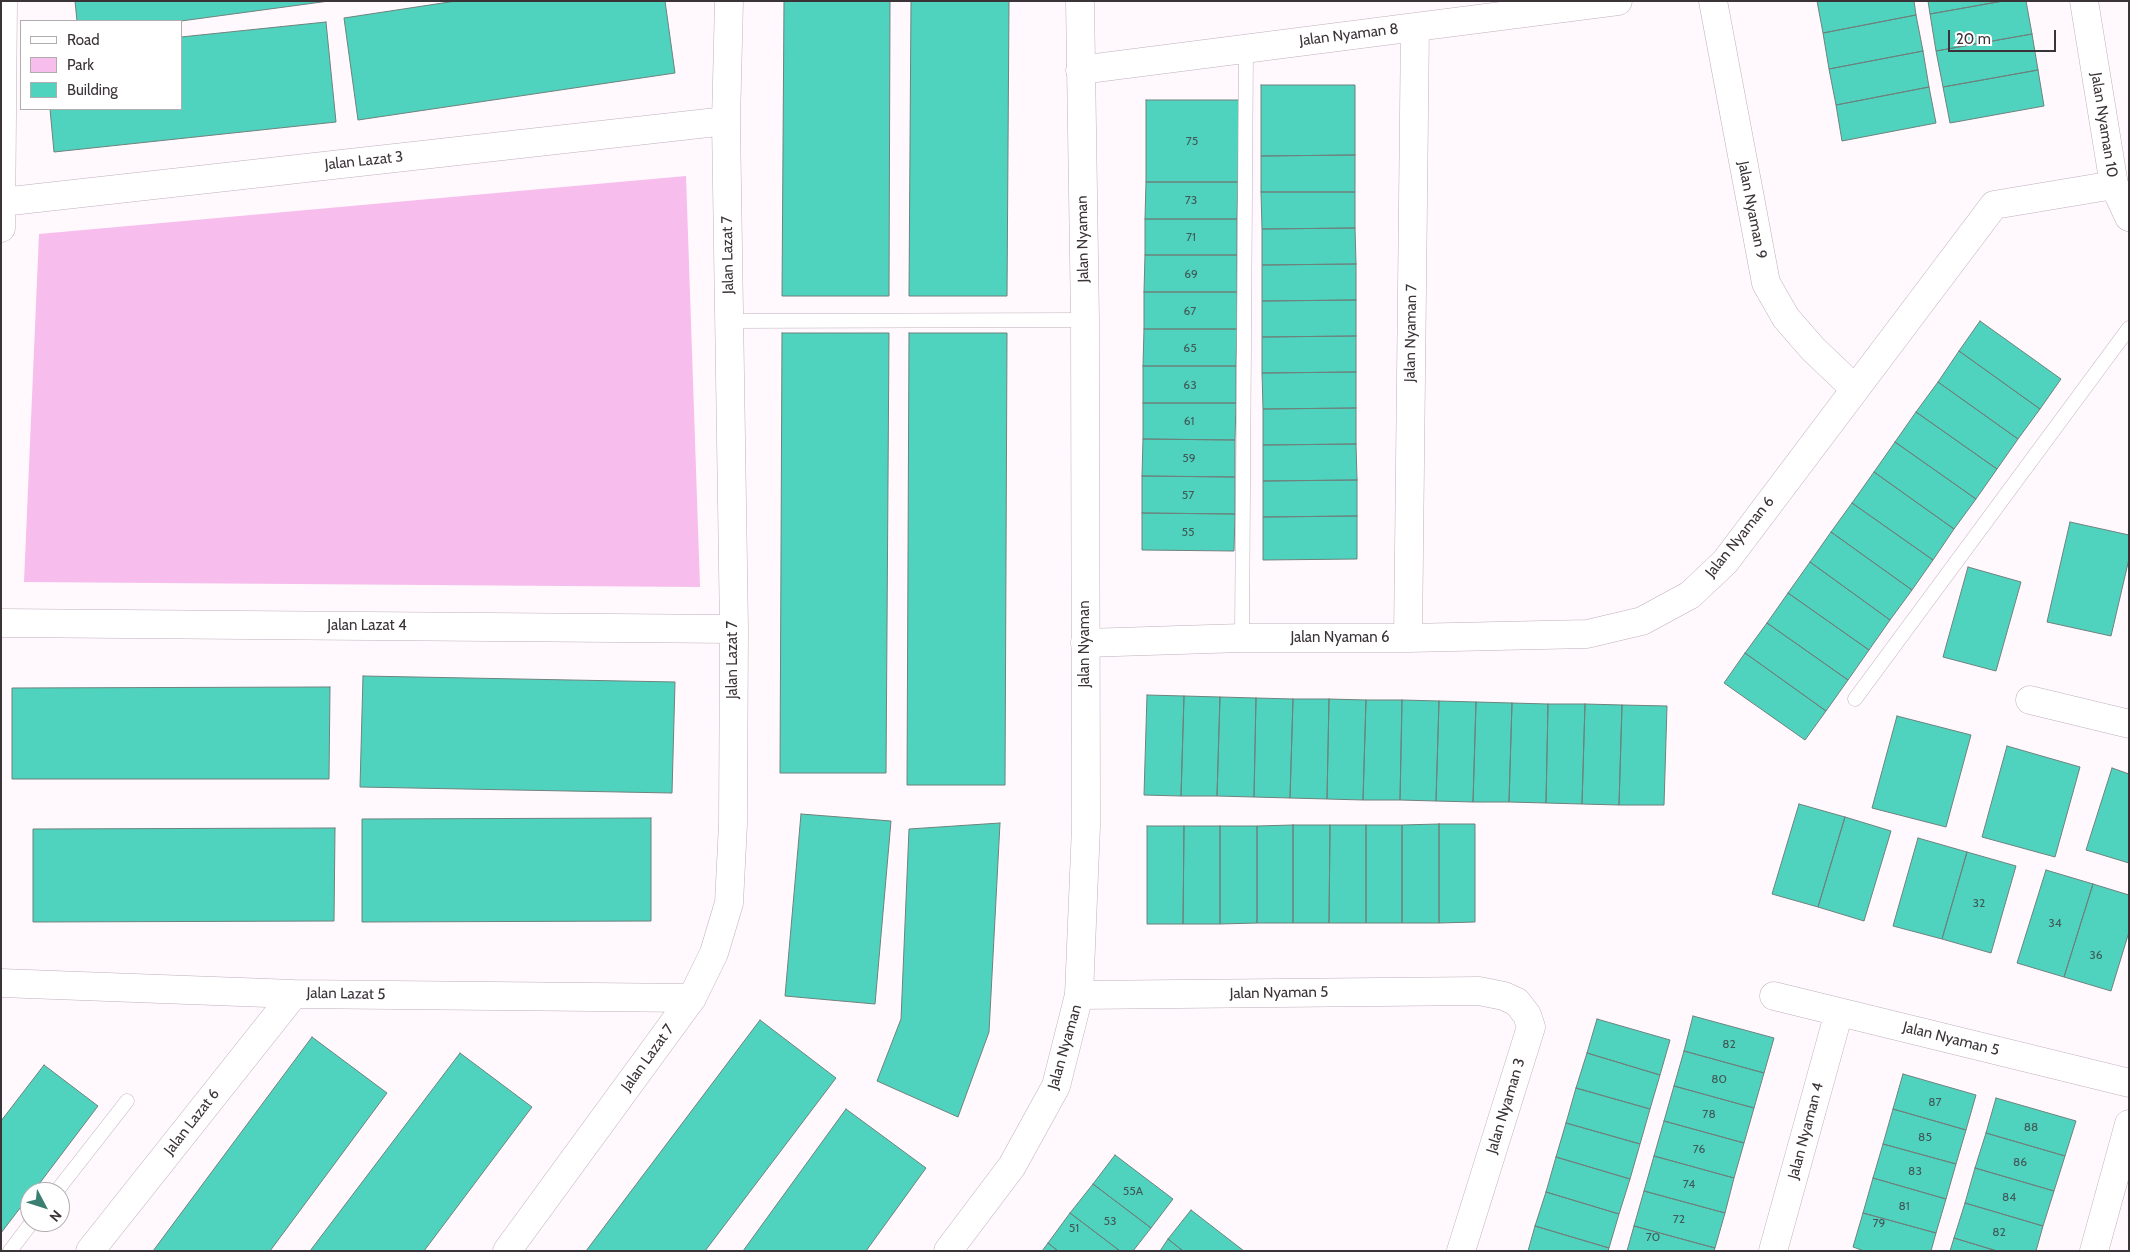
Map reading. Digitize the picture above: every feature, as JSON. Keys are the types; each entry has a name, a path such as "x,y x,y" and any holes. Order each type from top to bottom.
{"street":[{"path":"2,215 3,1"},
{"name":"Jalan Lazat 7","path":"507,1251 692,998 714,953 729,903 733,824 734,629 726,121 729,1"},
{"name":"Jalan Nyaman","path":"948,1251 1012,1166 1056,1086 1079,996 1086,826 1085,320 1080,1"},
{"name":"Jalan Nyaman 8","path":"1080,70 1618,1"},
{"name":"Jalan Nyaman 9","path":"1713,1 1766,283 1786,318 1813,349 1855,389"},
{"name":"Jalan Nyaman 10","path":"2084,1 2114,185 2129,217"},
{"name":"Jalan Nyaman 7","path":"1408,638 1414,27"},
{"name":"Jalan Lazat 3","path":"2,215 726,121"},
{"name":"Jalan Nyaman 6","path":"1085,644 1242,638 1408,638 1587,634 1642,621 1690,595 1724,562 1994,205 2114,185"},
{"name":"Jalan Lazat 4","path":"1,623 734,629"},
{"path":"2030,700 2129,724"},
{"name":"Jalan Lazat 5","path":"1,983 294,994 692,998"},
{"name":"Jalan Nyaman 5","path":"1079,996 1479,991"},
{"name":"Jalan Nyaman 3","path":"1461,1251 1531,1027 1527,1015 1517,1002 1504,996 1479,991"},
{"name":"Jalan Lazat 6","path":"90,1251 294,994"},
{"name":"Jalan Nyaman 5","path":"1774,996 2129,1083"},
{"name":"Jalan Nyaman 4","path":"1773,1251 1839,1012"},
{"path":"2094,1251 2129,1124"}],"lane":[{"path":"1242,638 1246,48"},
{"path":"729,321 1085,320"},
{"path":"1855,699 2129,328"},
{"path":"64,1182 127,1101"},
{"path":"10,1251 24,1232"}],"green space":[{"path":"686,176 700,587 24,582 39,234"}],"building":[{"path":"75,1 329,1 182,21 77,20"},
{"path":"456,1 665,1 675,73 358,120 344,18"},
{"path":"784,1 890,1 889,296 782,296"},
{"path":"911,1 1009,1 1007,296 909,296"},
{"path":"1817,1 1914,1 1916,15 1823,33"},
{"path":"1928,1 2003,1 1930,14"},
{"path":"2003,1 2026,1 2032,34 1936,51 1930,14"},
{"path":"1916,15 1923,51 1829,69 1823,33"},
{"path":"326,22 336,122 54,152 50,110 182,110 182,37"},
{"path":"2032,34 2038,70 1943,87 1936,51"},
{"path":"1923,51 1929,87 1836,105 1829,69"},
{"path":"2038,70 2044,106 1950,123 1943,87"},
{"path":"1261,85 1355,85 1355,155 1261,156"},
{"path":"1929,87 1936,123 1842,141 1836,105"},
{"path":"1146,100 1239,100 1238,182 1146,182"},
{"path":"1355,155 1355,192 1261,192 1261,156"},
{"path":"1146,182 1238,182 1237,219 1145,219"},
{"path":"1261,192 1355,192 1355,228 1262,229"},
{"path":"1145,219 1237,219 1237,255 1145,255"},
{"path":"1355,228 1356,264 1262,265 1262,229"},
{"path":"1145,255 1237,255 1237,292 1144,292"},
{"path":"1356,264 1356,300 1262,301 1262,265"},
{"path":"1144,292 1237,292 1237,329 1144,329"},
{"path":"1356,300 1356,336 1262,337 1262,301"},
{"path":"1980,321 2061,379 2040,409 1959,351"},
{"path":"1144,329 1237,329 1236,366 1143,366"},
{"path":"782,333 889,333 886,773 780,773"},
{"path":"909,333 1007,333 1005,785 907,785"},
{"path":"1356,336 1356,372 1262,373 1262,337"},
{"path":"1959,351 2040,409 2018,439 1938,382"},
{"path":"1143,366 1236,366 1236,403 1143,403"},
{"path":"1356,372 1356,408 1263,409 1262,373"},
{"path":"1938,382 2018,439 1997,469 1916,412"},
{"path":"1143,403 1236,403 1235,440 1143,439"},
{"path":"1356,408 1356,444 1263,445 1263,409"},
{"path":"1916,412 1997,469 1976,499 1895,442"},
{"path":"1143,439 1235,440 1235,477 1142,476"},
{"path":"1895,442 1976,499 1954,529 1874,472"},
{"path":"1356,444 1357,480 1263,481 1263,445"},
{"path":"1874,472 1954,529 1933,560 1852,503"},
{"path":"1142,476 1235,477 1235,514 1142,513"},
{"path":"1357,480 1357,516 1263,517 1263,481"},
{"path":"1852,503 1933,560 1912,590 1831,532"},
{"path":"1142,513 1235,514 1234,551 1142,550"},
{"path":"1357,516 1357,559 1263,560 1263,517"},
{"path":"2070,522 2129,535 2129,559 2111,636 2047,622"},
{"path":"1831,532 1912,590 1890,620 1810,562"},
{"path":"1810,562 1890,620 1869,650 1788,593"},
{"path":"1968,567 2021,582 1996,671 1943,657"},
{"path":"1788,593 1869,650 1848,680 1767,623"},
{"path":"1767,623 1848,680 1826,711 1745,653"},
{"path":"1745,653 1826,711 1805,740 1724,683"},
{"path":"363,676 675,682 672,793 360,787"},
{"path":"330,687 329,779 12,779 12,688"},
{"path":"1147,695 1184,696 1181,796 1144,795"},
{"path":"1184,696 1220,697 1217,796 1181,796"},
{"path":"1220,697 1256,698 1254,797 1217,796"},
{"path":"1256,698 1293,699 1290,798 1254,797"},
{"path":"1293,699 1329,699 1327,799 1290,798"},
{"path":"1329,699 1366,700 1363,800 1327,799"},
{"path":"1366,700 1402,700 1400,800 1363,800"},
{"path":"1402,700 1439,701 1436,801 1400,800"},
{"path":"1439,701 1476,702 1473,802 1436,801"},
{"path":"1476,702 1512,703 1509,802 1473,802"},
{"path":"1512,703 1548,704 1546,803 1509,802"},
{"path":"1548,704 1585,704 1582,804 1546,803"},
{"path":"1585,704 1622,705 1619,805 1582,804"},
{"path":"1622,705 1667,706 1664,805 1619,805"},
{"path":"1897,716 1971,735 1946,827 1872,808"},
{"path":"2007,746 2080,767 2055,857 1982,837"},
{"path":"2112,768 2129,774 2129,863 2086,850"},
{"path":"1799,804 1845,817 1818,907 1772,894"},
{"path":"801,814 891,821 875,1004 785,996"},
{"path":"1845,817 1891,831 1864,921 1818,907"},
{"path":"651,818 651,921 362,922 362,819"},
{"path":"1000,823 989,1032 958,1117 877,1081 901,1019 909,829"},
{"path":"1439,824 1475,824 1475,922 1439,923"},
{"path":"1439,824 1439,923 1402,923 1402,825"},
{"path":"1293,825 1330,825 1329,923 1293,923"},
{"path":"1293,825 1293,923 1257,923 1257,826"},
{"path":"1330,825 1366,825 1366,923 1329,923"},
{"path":"1366,825 1402,825 1402,923 1366,923"},
{"path":"1147,826 1184,826 1183,924 1147,924"},
{"path":"1184,826 1220,826 1220,924 1183,924"},
{"path":"1220,826 1257,826 1257,923 1220,924"},
{"path":"335,828 334,921 33,922 33,829"},
{"path":"1918,838 1967,852 1942,939 1893,926"},
{"path":"1967,852 2016,866 1991,953 1942,939"},
{"path":"2046,870 2093,884 2064,977 2017,963"},
{"path":"2093,884 2129,895 2129,932 2111,991 2064,977"},
{"path":"1693,1016 1774,1038 1764,1073 1684,1051"},
{"path":"1597,1019 1670,1040 1660,1075 1587,1053"},
{"path":"760,1020 836,1078 705,1251 586,1251"},
{"path":"312,1037 387,1093 270,1251 153,1251"},
{"path":"1684,1051 1764,1073 1754,1108 1674,1086"},
{"path":"460,1053 532,1107 424,1251 310,1251"},
{"path":"1587,1053 1660,1075 1650,1109 1576,1088"},
{"path":"44,1065 98,1106 41,1182 20,1182 20,1208 1,1233 1,1121"},
{"path":"1903,1074 1976,1095 1966,1130 1893,1109"},
{"path":"1674,1086 1754,1108 1744,1143 1664,1121"},
{"path":"1576,1088 1650,1109 1640,1144 1566,1123"},
{"path":"1996,1098 2076,1121 2065,1156 1986,1133"},
{"path":"846,1109 926,1168 866,1251 743,1251"},
{"path":"1893,1109 1966,1130 1956,1164 1883,1144"},
{"path":"1664,1121 1744,1143 1734,1178 1654,1156"},
{"path":"1566,1123 1640,1144 1630,1179 1556,1157"},
{"path":"1986,1133 2065,1156 2054,1191 1975,1168"},
{"path":"1883,1144 1956,1164 1946,1199 1873,1178"},
{"path":"1115,1155 1173,1199 1151,1228 1093,1184"},
{"path":"1654,1156 1734,1178 1725,1213 1644,1191"},
{"path":"1556,1157 1630,1179 1619,1214 1546,1192"},
{"path":"1975,1168 2054,1191 2043,1226 1965,1203"},
{"path":"1873,1178 1946,1199 1936,1233 1863,1213"},
{"path":"1093,1184 1151,1228 1133,1251 1120,1251 1070,1213"},
{"path":"1644,1191 1725,1213 1715,1248 1634,1226"},
{"path":"1546,1192 1619,1214 1609,1248 1535,1226"},
{"path":"1965,1203 2043,1226 2036,1251 1997,1251 1954,1238"},
{"path":"1191,1210 1244,1251 1183,1251 1168,1239"},
{"path":"1070,1213 1120,1251 1058,1251 1048,1243"},
{"path":"1863,1213 1936,1233 1931,1251 1864,1251 1853,1247"},
{"path":"1535,1226 1609,1248 1608,1251 1528,1251"},
{"path":"1634,1226 1715,1248 1714,1251 1627,1251"},
{"path":"1954,1238 1997,1251 1950,1251"},
{"path":"1168,1239 1183,1251 1160,1251"},
{"path":"1048,1243 1058,1251 1042,1251"}]}
